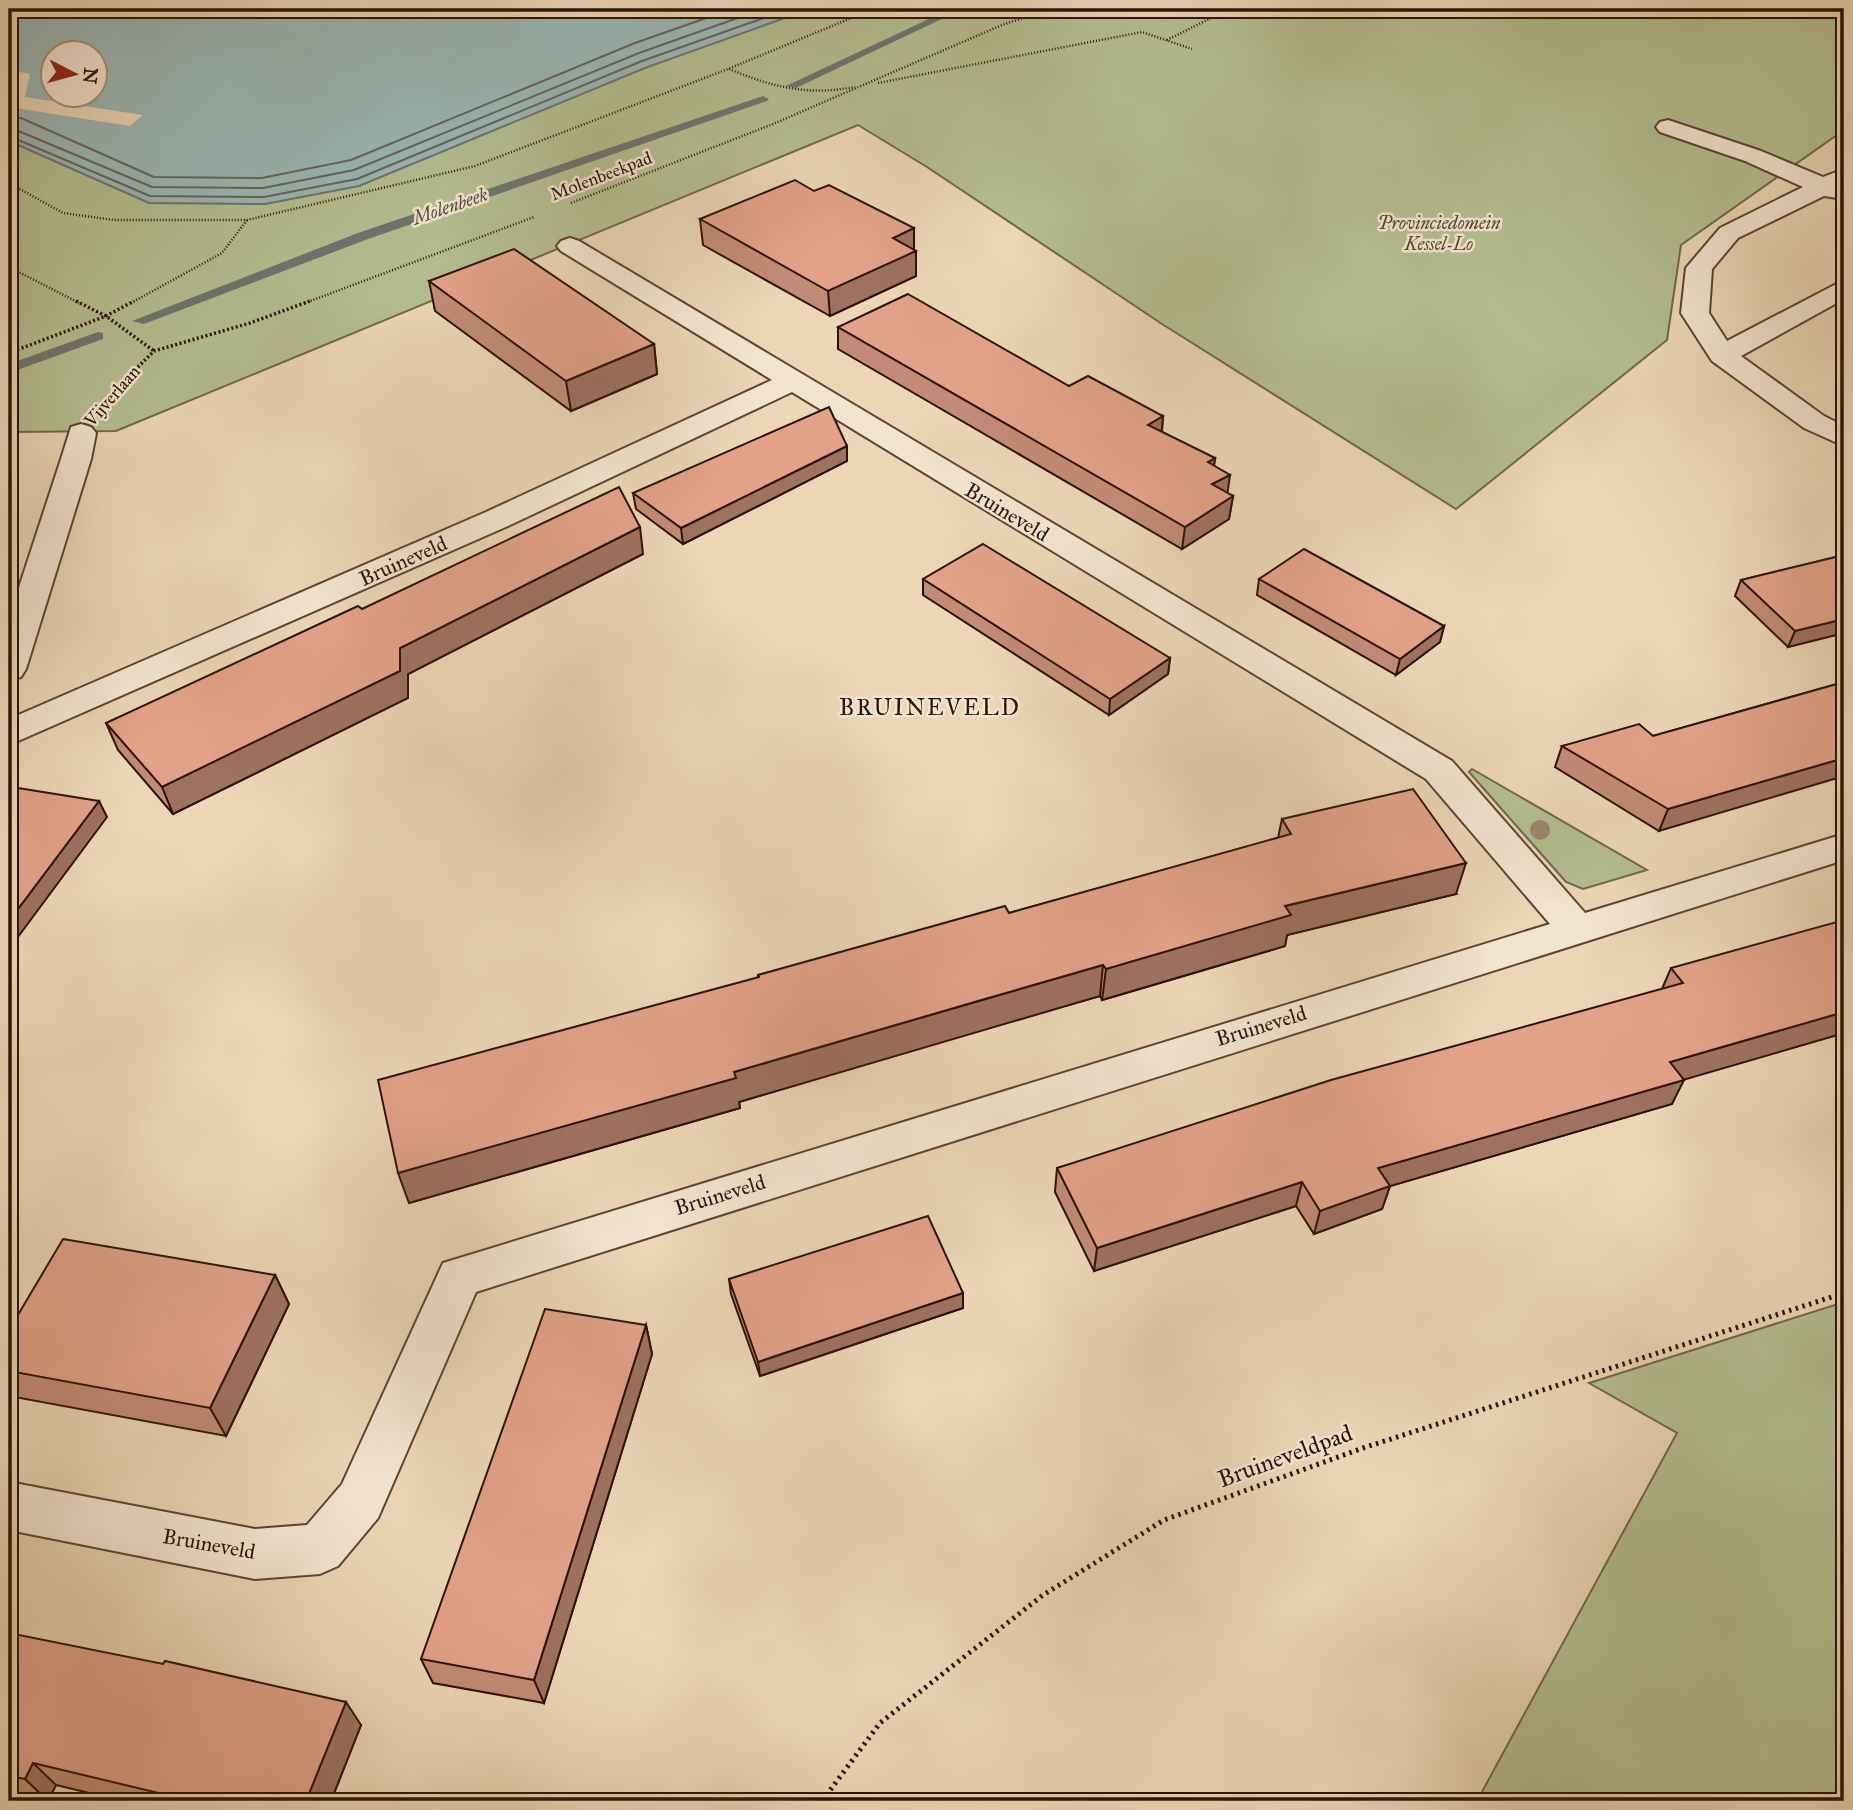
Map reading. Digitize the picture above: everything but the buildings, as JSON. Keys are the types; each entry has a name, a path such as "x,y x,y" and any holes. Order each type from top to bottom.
{"street":[{"path":"1668,127 1837,186"},
{"path":"1837,186 1729,233 1699,268 1695,313 1722,355 1814,422 1844,437"},
{"name":"Bruineveld","path":"570,246 1439,770 1576,928"},
{"path":"1722,355 1844,288"},
{"name":"Bruineveld","path":"9,733 484,525 793,381"},
{"name":"Vijverlaan","path":"9,668 76,459 81,433"},
{"name":"Bruineveld","path":"9,1506 255,1554 320,1549 360,1501 460,1277 1576,928 1844,847"}],"path":[{"path":"9,183 63,213 114,220 247,220 475,166 728,69 873,9"},
{"name":"Molenbeekpad","path":"571,203 867,84 977,35 1050,9"},
{"path":"1166,40 1229,9"},
{"path":"728,69 789,92 832,92 1142,32 1192,49"},
{"name":"Molenbeekpad","path":"154,351 250,323 546,213"},
{"path":"9,353 106,316 222,253 247,220"},
{"name":"Vijverlaan","path":"9,267 106,316 154,351 89,417 81,433"},
{"name":"Bruineveldpad","path":"822,1801 880,1723 1043,1595 1164,1520 1363,1448 1844,1293"}],"green space":[{"name":"Provinciedomein Kessel-Lo","path":"9,9 1844,9 1844,130 1681,245 1667,340 1456,509 1162,324 927,167 858,125 116,431 9,432"},
{"path":"1472,769 1647,870 1583,889 1566,882 1469,772"},
{"path":"1844,1302 1844,1801 1477,1801 1677,1433 1589,1383"}],"water":[{"path":"9,9 810,9 645,68 359,186 265,204 149,203 9,141"}],"pier":[{"path":"9,70 30,74 25,97 38,99 38,108 97,108 143,115 130,126 9,107 17,78 9,76"}],"waterway":[{"name":"Molenbeek","path":"792,86 958,9"},
{"name":"Molenbeek","path":"139,321 363,236 662,136 763,99"},
{"name":"Molenbeek","path":"9,369 98,336"}],"district":[{"name":"BRUINEVELD","path":"930,707"}]}
